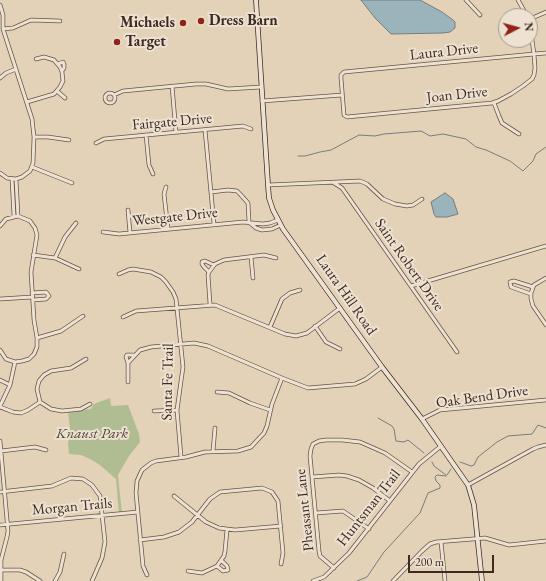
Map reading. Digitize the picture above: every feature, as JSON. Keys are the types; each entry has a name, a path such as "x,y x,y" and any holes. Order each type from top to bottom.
{"main road":[{"name":"Laura Hill Road","path":"256,0 268,185 271,205 281,226 422,419 468,486 474,505 482,581"}],"street":[{"path":"466,0 480,16"},
{"path":"0,5 3,16 3,29 32,119 34,137 32,166 26,174 14,179 7,178 0,173"},
{"path":"3,29 12,28 31,20 60,21"},
{"name":"Joan Drive","path":"342,95 344,114 347,117 494,103 511,94 532,78 535,68 533,48"},
{"name":"Laura Drive","path":"342,95 341,75 344,72 546,53"},
{"path":"27,102 50,96 60,88 63,81 62,71 58,64 49,58 44,57 36,59"},
{"path":"0,78 6,73 16,69"},
{"path":"114,95 123,91 204,84 228,89 261,87"},
{"path":"172,86 176,132"},
{"path":"57,91 65,98"},
{"path":"262,101 342,95"},
{"path":"494,103 502,123 519,134"},
{"name":"Fairgate Drive","path":"96,143 104,139 176,132 243,126 251,129"},
{"path":"205,130 214,224"},
{"path":"146,135 149,165 153,174"},
{"path":"34,137 69,140"},
{"path":"32,166 72,183"},
{"path":"14,179 18,216"},
{"path":"14,179 14,216"},
{"path":"268,185 360,181 367,184 383,199 395,204 407,206 413,205 422,199"},
{"path":"344,191 344,185 349,182"},
{"name":"Saint Robert Drive","path":"334,183 338,184 344,191 457,352"},
{"path":"166,187 164,194 168,229"},
{"path":"211,192 228,190 237,191 248,203 249,222"},
{"path":"128,210 130,233"},
{"path":"0,226 6,219 18,216 30,221 35,228 37,235 31,272 34,325 37,338 37,347 34,354 29,359 15,362 6,359 0,350"},
{"name":"Westgate Drive","path":"103,232 115,234 130,233 214,224 249,222 257,224 270,224 278,220"},
{"name":"Westgate Drive","path":"249,222 256,228 262,230 281,226"},
{"path":"55,258 65,237 76,223"},
{"path":"411,286 546,246"},
{"path":"33,255 55,258 79,268"},
{"path":"210,304 208,282 209,272 219,261 264,255 276,258"},
{"path":"251,257 253,278"},
{"path":"209,272 204,267 202,262 205,261 214,265"},
{"name":"Santa Fe Trail","path":"119,274 133,268 146,270 156,274 170,287 176,299 183,367 177,410 181,458"},
{"path":"546,278 538,281 533,287 531,294 532,306 546,325"},
{"path":"531,294 511,287 510,282 514,281 533,287"},
{"path":"270,327 282,298 290,293 300,290"},
{"path":"0,299 32,296"},
{"path":"123,316 136,311 210,304 223,307 285,334 296,336 307,332 340,308"},
{"path":"37,338 61,331 83,316"},
{"path":"315,326 326,342 340,349"},
{"path":"128,363 140,350 146,348 194,343 208,346 308,388 351,385 359,383 382,366"},
{"path":"128,382 128,363 126,357 127,355 134,355"},
{"path":"86,359 71,368 51,371 44,375 38,385 38,395 40,402 48,408 56,410 82,408 90,404"},
{"path":"15,362 10,385 0,406 12,412 21,413 40,402"},
{"path":"147,575 142,566 136,487 138,476 142,470 156,461 181,458 213,451 238,451 251,447 264,433 270,410 282,378"},
{"path":"0,380 10,385"},
{"path":"217,392 229,393 270,410"},
{"name":"Oak Bend Drive","path":"422,419 440,410 546,400"},
{"path":"154,411 177,410"},
{"path":"213,451 215,428"},
{"name":"Pheasant Lane","path":"334,568 320,556 310,456 310,449 313,444 326,440 360,442 385,453 412,472"},
{"path":"0,441 7,524 7,537 1,560 1,581"},
{"path":"468,486 533,449 546,445"},
{"name":"Huntsman Trail","path":"314,581 324,577 349,553 412,472 423,460 441,446"},
{"path":"1,451 35,447 46,450"},
{"path":"312,477 339,475 353,478 373,488 390,501"},
{"path":"0,492 52,486 71,478 77,478 90,483 100,496 105,537 104,552 92,581"},
{"path":"140,540 172,535 186,527 198,516 210,499 220,492 262,488 272,492 278,501 283,553 281,564"},
{"path":"174,496 212,526 227,530 281,526"},
{"path":"316,513 343,511 369,529"},
{"name":"Morgan Trails","path":"0,525 138,512"},
{"path":"188,571 202,573 217,566 225,551 227,530"},
{"path":"394,581 430,545 436,542 478,538 490,539 509,545 546,541"},
{"path":"442,542 445,581"},
{"path":"55,581 60,572 64,554"},
{"path":"217,566 223,571 228,570 228,566 221,560"},
{"path":"0,570 20,570 40,581"},
{"path":"397,577 400,581"}],"green space":[{"name":"Knaust Park","path":"110,398 111,406 128,405 139,434 140,442 129,456 118,475 122,514 119,514 116,479 100,465 90,459 81,455 69,454 68,444 70,429 68,411 91,409 94,404"}],"water":[{"path":"361,0 420,0 453,20 455,22 455,28 450,32 443,33 391,34 375,18"},
{"path":"445,193 453,199 458,214 447,217 436,217 431,202"}],"waterway":[{"path":"298,156 305,156 331,150 359,135 375,136 421,131 430,136 443,134 466,139 476,147 510,161 523,171 533,161 536,154 546,147"},
{"path":"378,418 392,426 396,441 404,442 408,440 424,453"},
{"path":"460,462 471,466 474,465 478,457 497,442 508,436 532,434 538,425 546,428"},
{"path":"432,462 434,466 446,475"},
{"path":"447,475 451,469"},
{"path":"357,581 367,577 384,552 420,513 428,493 440,488 440,485 436,481 435,477 437,475 446,476"}],"place":[{"name":"Dress Barn","path":"201,21"},
{"name":"Michaels","path":"183,23"},
{"name":"Target","path":"117,42"}]}
